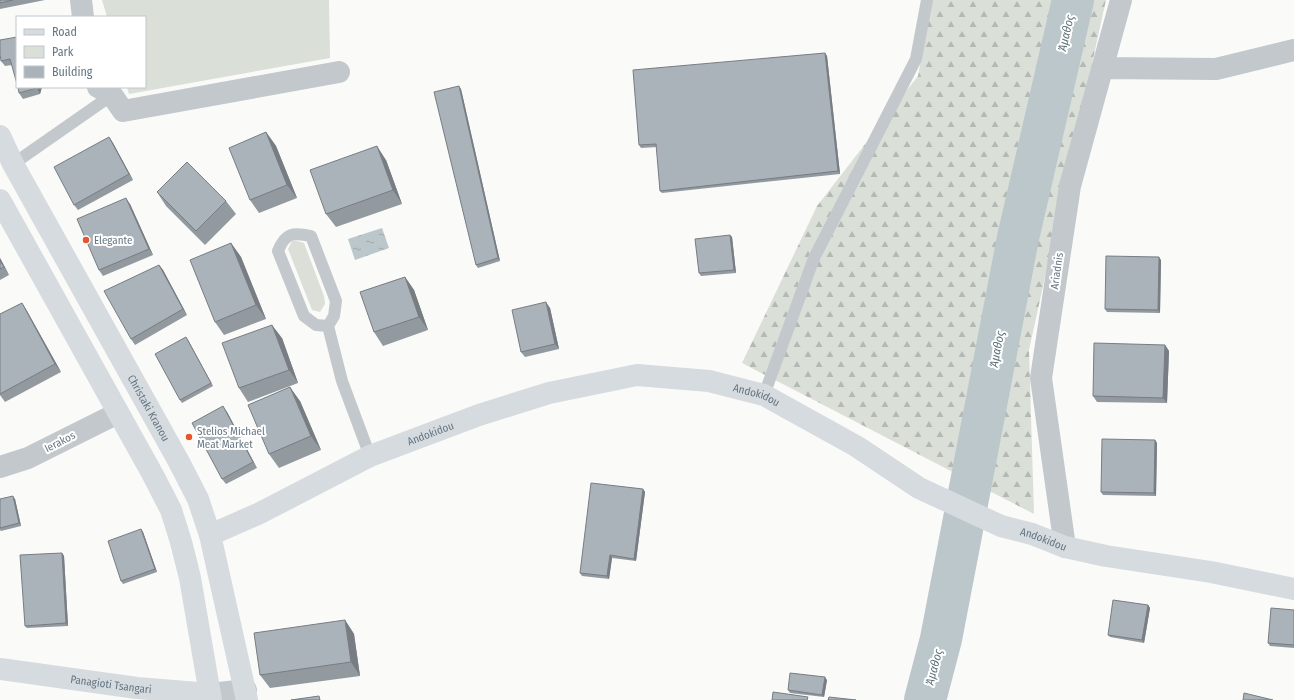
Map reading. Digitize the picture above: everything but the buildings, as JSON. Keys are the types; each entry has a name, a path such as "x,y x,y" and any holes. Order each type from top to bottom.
{"street":[{"path":"81,0 83,16"},
{"name":"Ariadnis","path":"1065,547 1041,378 1070,186 1121,0"},
{"path":"1102,68 1216,69 1294,50"},
{"path":"105,91 123,111 339,72"},
{"name":"Christaki Kranou","path":"0,136 13,164 179,462 198,499 210,534 246,695"},
{"path":"0,200 154,475 171,510 190,578 210,697"},
{"name":"Andokidou","path":"210,534 260,514 370,456 479,415 549,393 637,376 710,381 764,395 856,446 919,488 1000,526 1032,534 1065,547 1106,556 1211,572 1294,589"},
{"name":"Ierakos","path":"0,467 28,458 118,413"},
{"name":"Panagioti Tsangari","path":"0,669 210,697 246,695"}],"lane":[{"path":"764,395 814,258 916,59 928,0"},
{"path":"13,164 105,91"},
{"path":"328,326 316,325 304,316 278,251 282,240 288,235 300,234 311,236 336,301 334,316 328,326 342,381 370,456"}],"green space":[{"path":"102,0 329,0 330,58 129,94 127,88 146,88 146,16 107,16"},
{"path":"932,0 1106,0 1029,350 1034,514 742,363 817,206 918,76"},
{"path":"292,241 304,243 324,296 325,304 320,312 312,310 288,249"}],"water":[{"path":"382,228 389,248 355,260 348,239"}],"waterway":[{"name":"Άμαθος","path":"925,700 941,639 1018,238 1073,0"}],"place":[{"name":"Elegante","path":"86,240"},
{"name":"Stelios Michael Meat Market","path":"189,437"}]}
